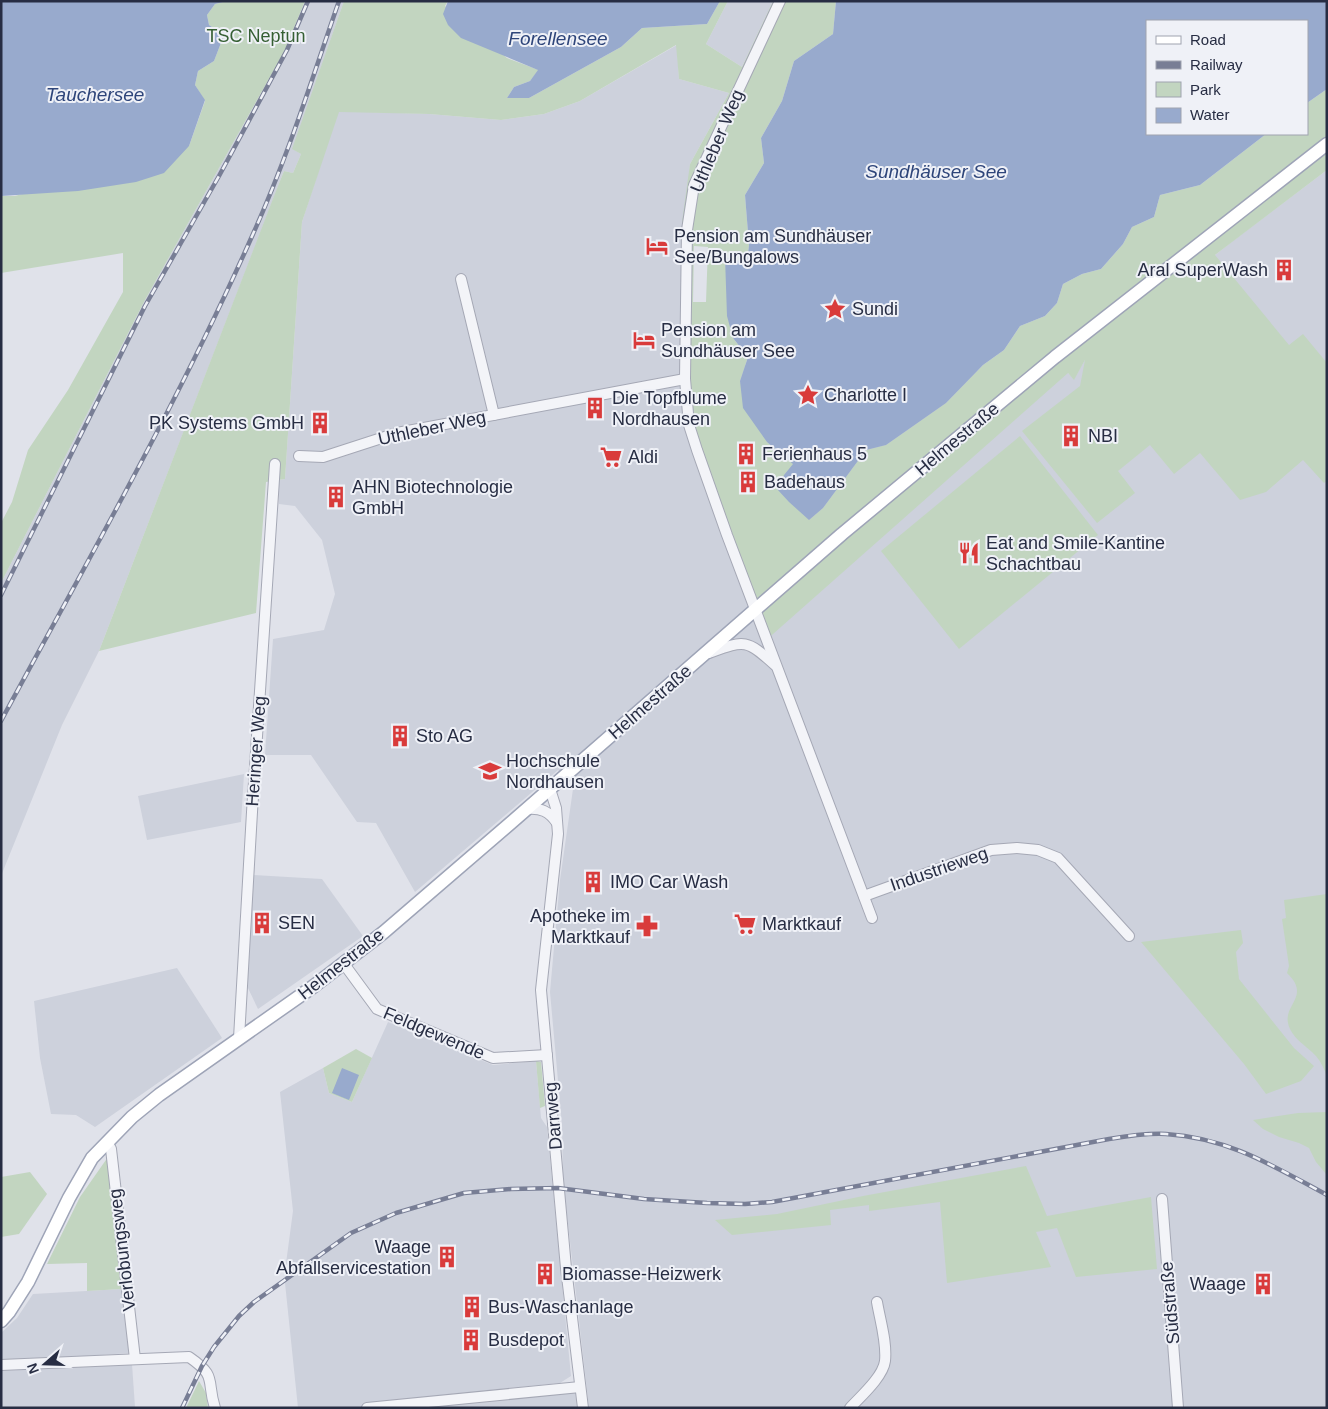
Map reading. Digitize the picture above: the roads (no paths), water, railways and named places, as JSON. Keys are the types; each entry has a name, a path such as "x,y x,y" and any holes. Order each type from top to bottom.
{"main road":[{"name":"Helmestraße","path":"1,1320 9,1312 28,1282 65,1206 92,1158 132,1117 159,1095 344,964 527,809 842,534 1055,357 1327,144"}],"street":[{"name":"Uthleber Weg","path":"756,609 727,535 689,425 685,379 687,230 694,185 780,1"},
{"path":"461,279 494,415"},
{"name":"Uthleber Weg","path":"299,456 323,458 397,433 685,379"},
{"name":"Heringer Weg","path":"239,1038 252,812 276,464"},
{"path":"756,609 872,918"},
{"path":"705,654 732,644 742,643 758,650 778,667"},
{"name":"Darrweg","path":"550,789 556,808 558,844 541,990 566,1268 583,1408"},
{"path":"527,809 546,811 558,824"},
{"name":"Industrieweg","path":"864,896 991,850 1017,848 1038,850 1058,858 1129,936"},
{"name":"Feldgewende","path":"344,964 377,1009 493,1058 547,1055"},
{"name":"Verlobungsweg","path":"107,1142 111,1149 135,1358"},
{"name":"Südstraße","path":"1162,1199 1178,1408"},
{"path":"850,1408 877,1378 885,1362 877,1302"},
{"path":"1,1365 189,1357 202,1366 210,1378 215,1408"},
{"path":"367,1408 417,1405 580,1386"}],"water":[{"name":"Tauchersee","path":"1,1 227,1 215,4 207,15 209,25 224,35 214,61 198,71 195,85 205,100 189,146 164,173 136,182 78,191 1,196"},
{"name":"Forellensee","path":"448,1 720,1 707,24 642,28 621,47 529,98 507,98 514,87 530,81 538,70 461,38 448,25 443,14"},
{"name":"Sundhäuser See","path":"836,1 1327,1 1327,89 1308,102 1308,20 1146,20 1146,135 1265,135 1200,185 1160,195 1154,217 1132,227 1123,244 1101,269 1082,274 1063,284 1057,303 1045,316 1020,326 1004,350 983,365 946,403 886,445 866,450 823,508 809,520 777,489 784,475 793,464 767,442 743,408 740,381 748,357 733,338 727,316 725,257 747,263 749,245 745,195 764,163 761,138 782,101 794,61 833,34"},
{"path":"342,1068 359,1075 349,1100 332,1093"}],"railway":[{"path":"1,595 145,306 219,176 287,50 308,1"},
{"path":"1,721 132,480 195,358 253,234 277,177 339,1"},
{"path":"182,1408 202,1366 214,1347 239,1316 254,1302 351,1233 396,1213 464,1193 558,1188 644,1199 745,1204 772,1202 1109,1139 1137,1135 1166,1134 1210,1141 1230,1147 1269,1164 1327,1195"}],"place":[{"name":"Pension am Sundhäuser See/Bungalows","path":"657,246"},
{"name":"Aral SuperWash","path":"1284,270"},
{"name":"Sundi","path":"835,309"},
{"name":"Pension am Sundhäuser See","path":"644,340"},
{"name":"Charlotte I","path":"808,395"},
{"name":"Die Topfblume Nordhausen","path":"595,408"},
{"name":"PK Systems GmbH","path":"320,423"},
{"name":"NBI","path":"1071,436"},
{"name":"Ferienhaus 5","path":"746,454"},
{"name":"Aldi","path":"611,457"},
{"name":"Badehaus","path":"748,482"},
{"name":"AHN Biotechnologie GmbH","path":"336,497"},
{"name":"Eat and Smile-Kantine Schachtbau","path":"969,553"},
{"name":"Sto AG","path":"400,736"},
{"name":"Hochschule Nordhausen","path":"490,771"},
{"name":"IMO Car Wash","path":"593,882"},
{"name":"SEN","path":"262,923"},
{"name":"Marktkauf","path":"745,924"},
{"name":"Apotheke im Marktkauf","path":"647,926"},
{"name":"Waage Abfallservicestation","path":"447,1257"},
{"name":"Biomasse-Heizwerk","path":"545,1274"},
{"name":"Waage","path":"1263,1284"},
{"name":"Bus-Waschanlage","path":"472,1307"},
{"name":"Busdepot","path":"471,1340"}],"park label":[{"name":"TSC Neptun","path":"256,36"}]}
